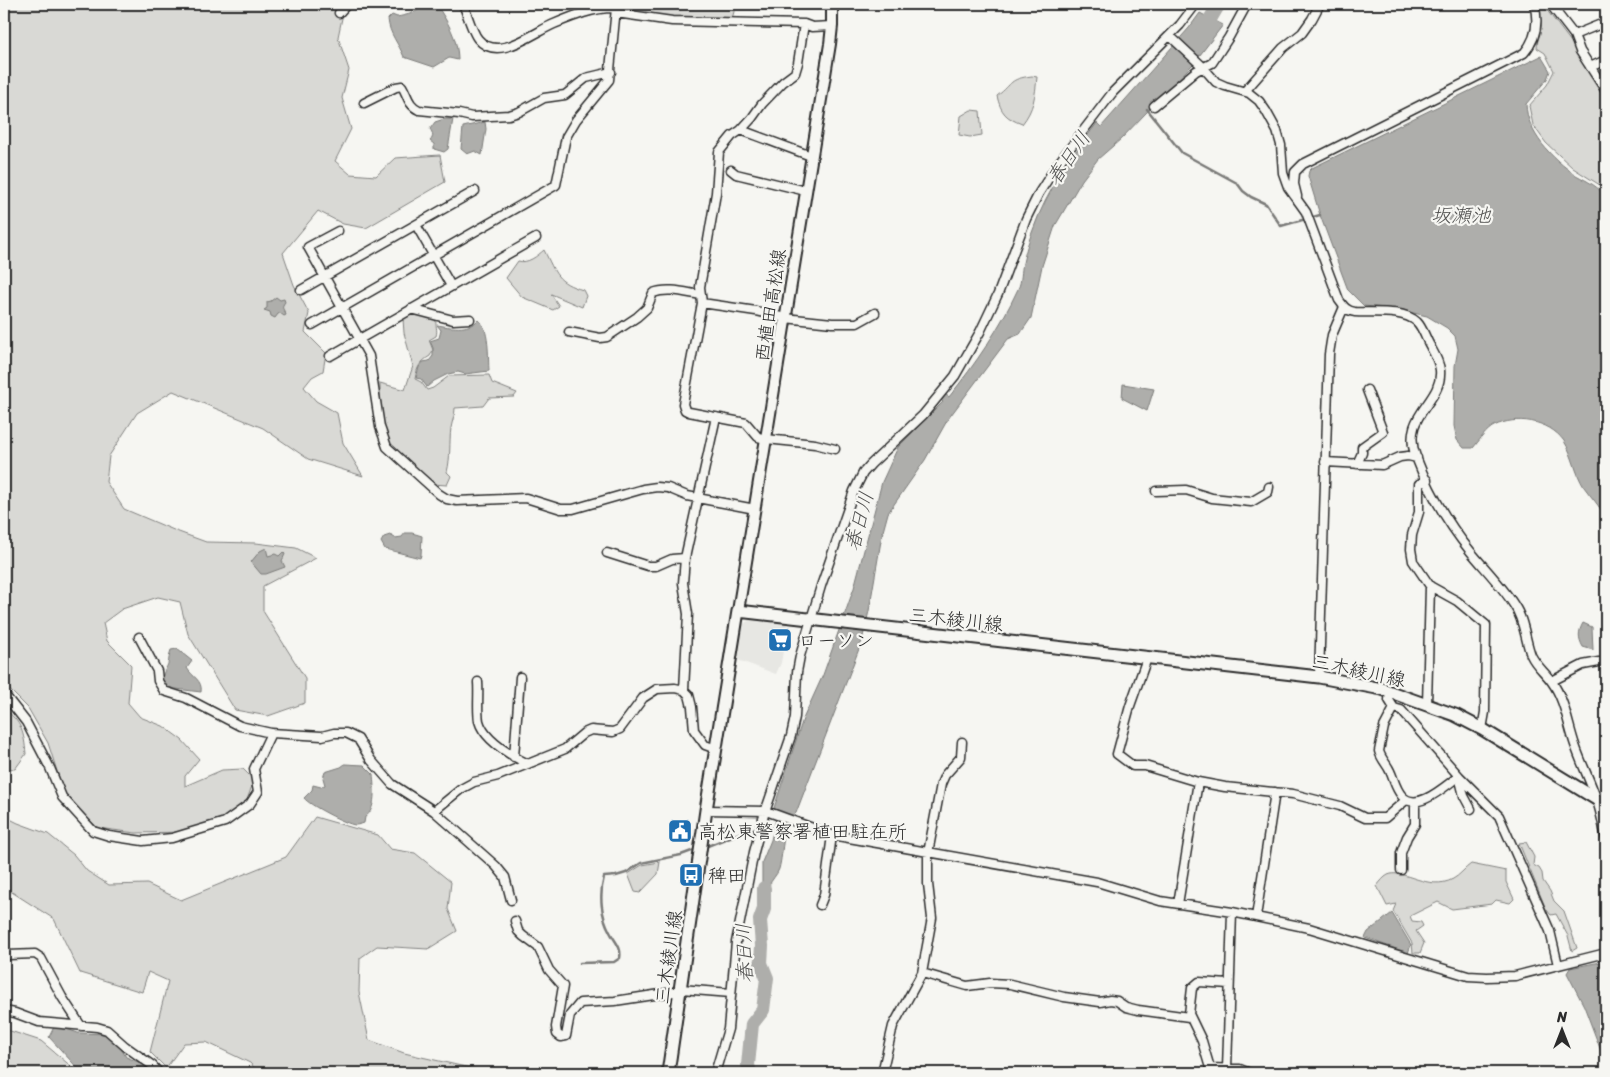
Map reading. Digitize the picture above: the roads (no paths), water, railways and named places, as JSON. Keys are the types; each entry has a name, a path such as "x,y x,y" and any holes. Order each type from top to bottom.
{"main road":[{"name":"西植田高松線","path":"738,611 812,156 832,26 832,4"},
{"name":"三木綾川線","path":"668,1073 706,810 738,611 1319,677 1390,692 1455,715 1601,802"}],"street":[{"path":"339,13 347,4"},
{"path":"312,325 556,185 566,138 576,120 608,80 611,72 616,8 606,7 582,13 552,24 517,44 501,48 488,46 477,39 463,4"},
{"path":"715,1073 728,1029 736,942 754,852 791,736 797,705 797,672 800,656 846,510 863,473 923,415 955,376 980,332 998,294 1026,219 1046,181 1104,102 1127,77 1171,37 1196,4"},
{"path":"1154,106 1196,71 1212,63 1248,4"},
{"path":"1245,91 1283,48 1302,33 1320,4"},
{"path":"1298,201 1294,184 1295,172 1304,164 1524,53 1533,40 1537,27 1537,14 1534,4"},
{"path":"1550,4 1574,35 1580,51 1606,92"},
{"path":"616,13 672,21 804,24 812,27 832,26"},
{"path":"1574,35 1606,22"},
{"path":"804,24 795,73 783,82 762,104 752,118 741,130 732,136 720,152 716,193 700,287 702,299 683,404 685,410 689,412 746,423 758,437 815,444 835,449"},
{"path":"1171,37 1216,82 1245,91 1259,101 1277,131 1281,145 1283,173 1288,187 1308,216 1339,300 1344,307 1348,311 1410,317 1419,323 1439,365 1440,372 1438,383 1413,428 1412,439 1417,458 1450,523 1515,605 1531,654 1538,667 1552,681 1564,708 1575,745 1601,802 1606,839"},
{"path":"1590,67 1606,60"},
{"path":"364,103 396,87 402,86 408,102 419,110 472,117 509,115 519,112 544,98 565,95 586,78 611,72"},
{"path":"741,130 812,156"},
{"path":"731,170 736,174 806,191"},
{"path":"301,290 475,191"},
{"path":"416,225 451,286"},
{"path":"338,231 308,248 369,356 380,426 387,447 434,490 447,499 457,501 526,498 538,500 561,509 573,509 656,487 668,488 698,498 755,509"},
{"path":"330,356 536,238"},
{"path":"569,332 600,338 608,337 647,308 654,293 672,291 785,318 832,323 857,323 875,313"},
{"path":"1319,677 1329,354 1332,335 1344,307"},
{"path":"411,309 453,320 470,319"},
{"path":"1358,464 1362,447 1383,432 1366,390"},
{"path":"684,690 688,614 683,583 685,558 716,417"},
{"path":"1325,462 1382,465 1400,457 1417,458"},
{"path":"1427,480 1419,484 1419,512 1412,536 1411,549 1413,561 1430,586 1457,601 1486,625 1485,712 1482,730"},
{"path":"1156,491 1186,490 1212,498 1251,502 1268,492 1270,487"},
{"path":"607,553 648,566 656,566 672,560 685,558"},
{"path":"1427,705 1430,586"},
{"path":"139,638 157,670 158,681 164,691 186,698 240,726 270,733 322,736 346,733 358,739 371,760 392,784 434,811 496,866 504,877 512,900"},
{"path":"1147,658 1130,706 1117,754 1133,766 1145,766 1198,782 1225,787 1293,794 1340,806 1365,818 1385,818 1406,800"},
{"path":"1552,681 1583,665 1599,662"},
{"path":"514,757 520,677"},
{"path":"478,682 480,695 479,720 483,730 507,753 528,764"},
{"path":"434,811 461,789 474,782 498,776 565,750 584,733 591,730 613,732 620,729 643,698 657,689 676,688 684,690 689,695 694,730 705,745 716,749"},
{"path":"1390,692 1389,700 1394,708 1401,710 1459,776 1499,816 1550,930 1558,965"},
{"path":"4,694 26,722 50,768 62,797 70,808 93,831 109,836 142,841 172,838 225,822 250,804 258,792 254,768 270,733"},
{"path":"1394,708 1384,727 1378,751 1390,771 1396,787 1406,800 1415,802 1430,797 1459,776"},
{"path":"882,1073 893,1026 922,973 932,918 928,884 928,853 941,784 945,775 961,757 962,742"},
{"path":"1459,776 1464,796 1471,809"},
{"path":"1178,904 1198,782"},
{"path":"1256,917 1275,792"},
{"path":"1401,870 1401,853 1407,837 1415,824 1415,802"},
{"path":"706,810 767,812 832,836 1097,882 1160,901 1232,912 1310,928 1468,976 1516,976 1606,954"},
{"path":"820,905 832,836"},
{"path":"1227,1069 1232,912"},
{"path":"515,921 518,931 538,947 548,970 563,986 556,1027 557,1034 561,1037 566,1036 570,1015 580,1003 615,1001 680,990 731,993"},
{"path":"4,950 8,955 34,954 41,958 62,997 81,1026"},
{"path":"922,973 968,986 990,983 1010,984 1064,997 1100,1002 1117,1001 1126,1007 1138,1010 1189,1017"},
{"path":"1229,984 1199,982 1195,984 1192,988 1189,1017 1202,1041 1210,1068 1240,1069 1250,1073"},
{"path":"4,1011 39,1022 97,1027 107,1030 125,1046 153,1066 159,1073"}],"water":[{"path":"424,4 436,4 444,17 454,37 458,60 449,58 434,67 404,57 392,34 388,19 392,15 397,17 412,13 419,10"},
{"path":"1200,13 1223,25 1193,64 1121,139 1098,159 1082,180 1055,226 1042,266 1031,318 1020,334 1008,339 948,419 925,460 888,513 882,535 862,641 796,813 791,818 785,832 779,869 770,884 762,909 762,862 771,840 776,819 774,808 803,719 823,675 854,588 882,482 898,447 943,402 941,400 946,395 949,397 995,331 1019,286 1026,250 1045,201 1069,161 1097,123 1101,127 1189,28"},
{"name":"坂瀬池","path":"1541,56 1550,71 1547,79 1526,104 1527,115 1531,125 1542,144 1558,161 1576,175 1597,187 1606,198 1606,518 1581,482 1564,441 1550,428 1522,420 1512,421 1491,428 1473,448 1464,448 1457,440 1454,426 1455,366 1458,349 1455,336 1447,328 1427,316 1396,309 1364,306 1348,290 1320,215 1308,176 1312,168"},
{"path":"453,119 448,149 444,152 434,149 434,144 430,141 433,135 430,129 435,122"},
{"path":"485,122 486,129 482,155 475,151 467,154 461,149 463,127"},
{"path":"276,297 280,300 284,299 283,307 286,315 284,316 280,313 275,318 271,316 270,312 264,310 267,308 267,302"},
{"path":"478,320 485,329 489,371 448,374 427,387 421,379 416,378 419,367 433,356 433,348 430,341 439,338 441,330 437,325 464,327"},
{"path":"1123,384 1154,389 1147,411 1122,398"},
{"path":"405,533 422,536 420,558 385,549 381,542 384,537 390,535 395,538 402,537"},
{"path":"266,548 268,556 275,554 279,556 283,552 285,554 282,561 285,567 261,574 251,562 260,551"},
{"path":"1583,623 1592,627 1593,650 1583,647 1580,641 1579,632"},
{"path":"177,649 192,661 187,668 199,682 201,692 168,688 162,681 171,650"},
{"path":"345,764 364,765 373,774 373,803 365,817 364,823 350,824 313,805 304,798 312,790 313,785 321,787 325,785 323,778 325,772"},
{"path":"1392,913 1411,945 1408,953 1365,938 1368,932"},
{"path":"1606,961 1606,1064 1584,1006 1567,973 1570,968"},
{"path":"55,1025 78,1033 106,1034 118,1043 126,1057 146,1065 144,1073 82,1073 49,1037"}],"waterway":[{"name":"春日川","path":"1202,33 1219,4"},
{"path":"1147,109 1182,153 1237,183 1251,197 1266,204 1281,226 1320,215"},
{"path":"705,847 750,829 776,828"},
{"path":"580,963 614,962 620,958 619,948 607,926 603,912 602,891 604,877 626,873 641,863 681,855 697,849"},
{"name":"春日川","path":"750,1073 748,1065 752,1024 763,1010 767,978 761,963 760,920 764,909 764,888"}],"place":[{"name":"ローソン","path":"780,640"},
{"name":"高松東警察署植田駐在所","path":"680,831"},
{"name":"稗田","path":"691,875"}]}
